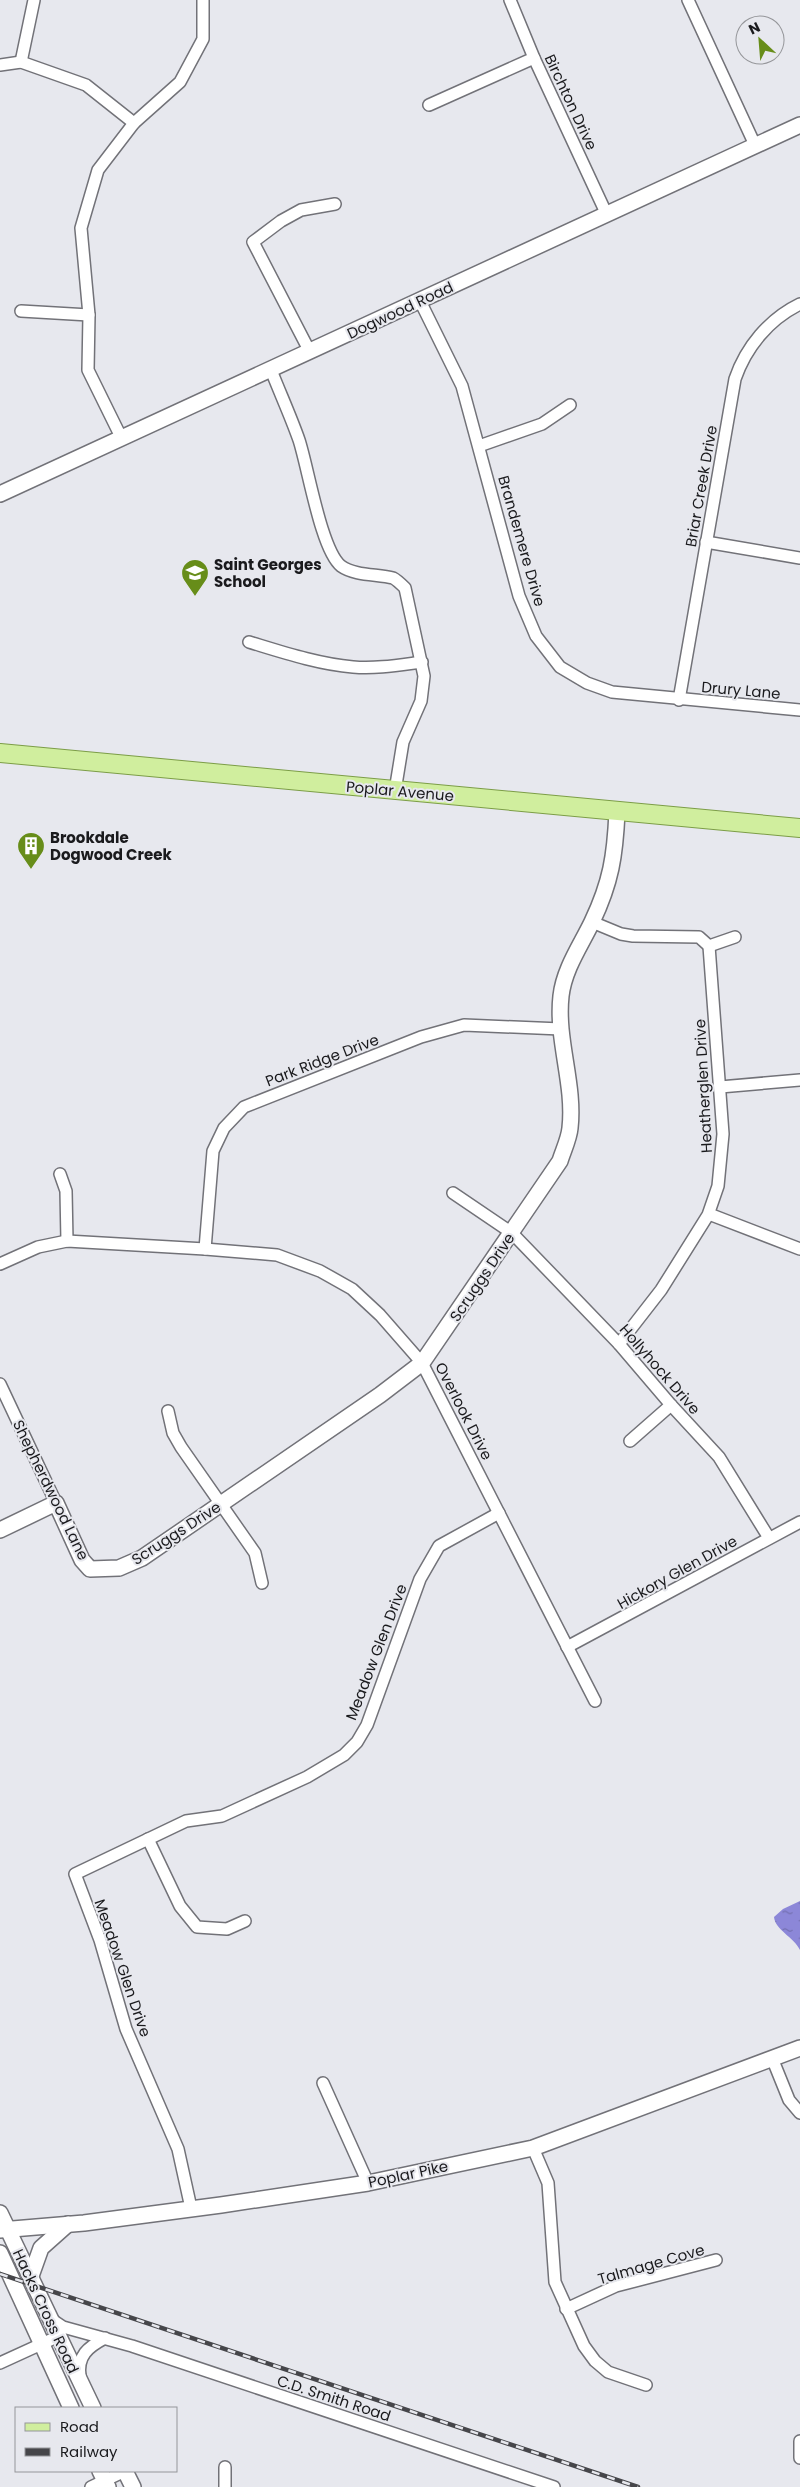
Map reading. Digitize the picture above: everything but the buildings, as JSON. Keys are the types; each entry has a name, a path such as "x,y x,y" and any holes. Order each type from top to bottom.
{"main road":[{"name":"Poplar Avenue","path":"0,753 800,828"}],"street":[{"path":"21,62 34,0"},
{"path":"121,437 88,370 89,315 81,228 98,170 134,123 180,82 203,39 203,0"},
{"name":"Birchton Drive","path":"510,0 534,58 607,215"},
{"path":"692,1 755,145"},
{"path":"429,105 534,58"},
{"path":"0,65 21,62 86,85 134,123"},
{"name":"Dogwood Road","path":"0,494 800,125"},
{"path":"310,352 253,242 281,221 301,210 334,204"},
{"name":"Brandemere Drive","path":"420,301 462,386 480,446 519,596 536,636 560,667 587,683 612,692 679,700"},
{"name":"Briar Creek Drive","path":"679,700 730,400 738,369 757,338 772,323 800,304"},
{"path":"21,312 89,315"},
{"path":"271,370 300,441 311,492 325,536 334,556 342,566 379,577 394,578 405,588 424,676 421,701 403,742 396,791"},
{"path":"480,446 542,424 570,405"},
{"path":"706,542 800,558"},
{"path":"249,642 292,655 352,667 385,667 422,662"},
{"name":"Drury Lane","path":"679,700 800,710"},
{"name":"Scruggs Drive","path":"90,1569 119,1568 142,1558 422,1363 560,1161 570,1130 561,1029 561,995 572,960 592,922 612,869 618,812"},
{"path":"592,922 621,934 633,936 699,937 709,946 735,937"},
{"name":"Heatherglen Drive","path":"619,1344 661,1290 709,1214 718,1186 722,1162 720,1087 709,946"},
{"name":"Park Ridge Drive","path":"205,1249 213,1151 224,1128 244,1107 420,1038 464,1025 561,1029"},
{"path":"720,1087 800,1080"},
{"path":"60,1174 67,1202 67,1241"},
{"name":"Hollyhock Drive","path":"453,1193 512,1233 619,1344 719,1457 770,1538"},
{"path":"709,1214 800,1249"},
{"name":"Overlook Drive","path":"0,1264 38,1248 67,1241 277,1255 310,1266 336,1279 370,1304 422,1363 595,1701"},
{"name":"Shepherdwood Lane","path":"0,1384 82,1560 90,1569"},
{"path":"630,1440 671,1405"},
{"path":"168,1411 173,1433 254,1553 262,1583"},
{"path":"0,1530 56,1503"},
{"name":"Meadow Glen Drive","path":"191,2208 178,2149 126,2029 100,1940 75,1874 192,1819 222,1816 306,1776 344,1755 357,1742 367,1725 420,1579 439,1546 499,1513"},
{"name":"Hickory Glen Drive","path":"567,1647 800,1522"},
{"path":"148,1839 180,1906 197,1927 227,1929 245,1921"},
{"name":"Poplar Pike","path":"4,2230 68,2224 368,2183 533,2148 800,2048"},
{"path":"772,2058 789,2100 800,2113"},
{"path":"323,2082 368,2183"},
{"path":"533,2148 548,2183 555,2282 584,2346 595,2361 608,2372 646,2385"},
{"name":"Hacks Cross Road","path":"0,2212 4,2230 31,2276 92,2407"},
{"path":"31,2276 41,2248 68,2224"},
{"name":"Hacks Cross Road","path":"0,2252 72,2407"},
{"name":"Talmage Cove","path":"566,2308 616,2286 716,2260"},
{"name":"C.D. Smith Road","path":"51,2319 63,2327 105,2338 554,2487"},
{"path":"0,2363 59,2336"},
{"path":"80,2383 78,2366 82,2357 87,2349 105,2338"},
{"path":"800,2441 800,2458"},
{"path":"225,2468 225,2487"},
{"path":"101,2481 123,2472"},
{"path":"125,2472 132,2487"}],"water":[{"path":"800,1901 800,1950 794,1941 781,1930 774,1917 783,1909"}],"railway":[{"path":"0,2274 638,2487"}],"place":[{"name":"Saint Georges School","path":"195,597"},
{"name":"Brookdale Dogwood Creek","path":"31,870"}]}
